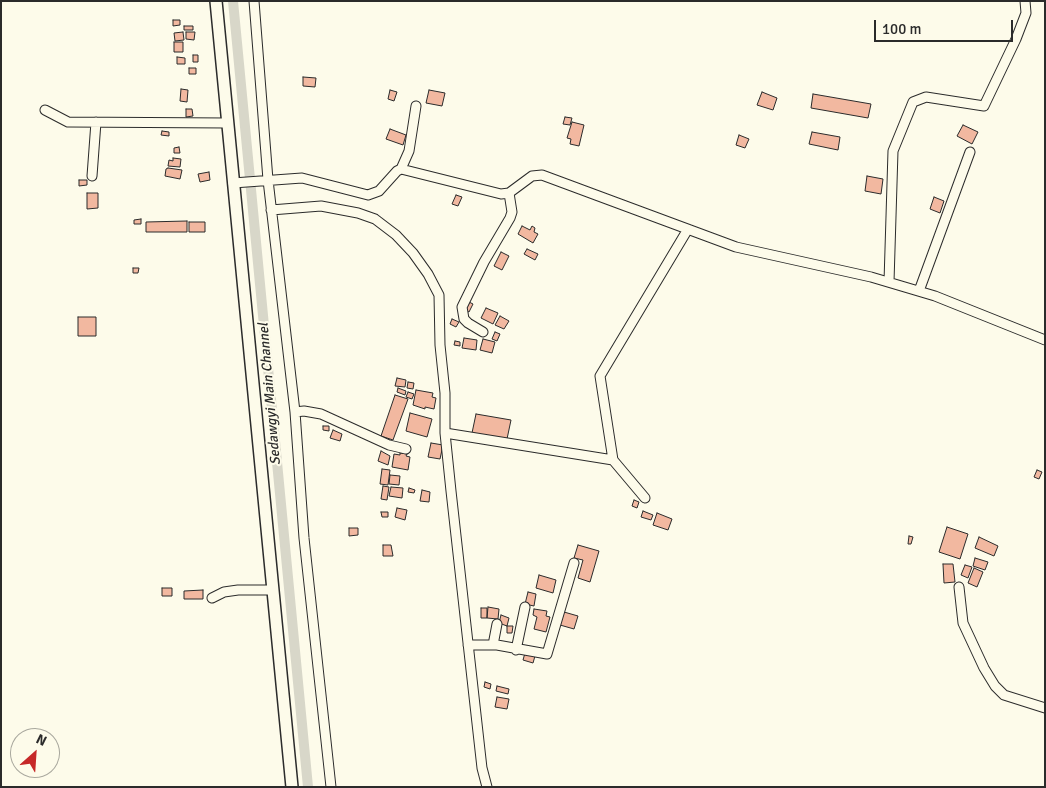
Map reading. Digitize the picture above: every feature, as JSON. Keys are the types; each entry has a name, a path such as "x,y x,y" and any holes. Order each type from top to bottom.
{"street":[{"path":"216,1 292,787"},
{"path":"254,1 265,180 271,210 295,412 304,538 331,787"},
{"path":"889,282 893,151 913,102 926,97 982,107 986,105 1026,13 1025,1"},
{"path":"401,169 409,151 416,106"},
{"path":"45,110 68,122 227,123"},
{"path":"92,176 96,122"},
{"path":"920,291 970,152"},
{"path":"235,183 308,179 368,195 379,191 396,171 401,169 494,193 509,193 532,176 542,175 744,249 889,282 920,291 1045,340"},
{"path":"483,332 464,319 462,307 484,262 510,218 512,212 509,193"},
{"path":"271,210 320,206 358,213 375,219 396,235 413,253 428,274 439,295 440,345 445,393 445,432 482,768 487,787"},
{"path":"645,498 613,460 600,376 688,229"},
{"path":"295,412 304,411 321,414 389,445 406,449"},
{"path":"445,432 613,460"},
{"path":"468,645 493,644 516,650 547,654 574,563"},
{"path":"959,587 964,623 984,668 995,686 1004,696 1045,708"},
{"path":"212,598 224,592 238,590 272,590"},
{"path":"516,650 525,607"},
{"path":"493,644 497,624"}],"building":[{"path":"173,20 180,20 180,25 173,26"},
{"path":"184,26 193,26 193,30 184,30"},
{"path":"183,32 184,40 175,41 174,33"},
{"path":"186,32 195,32 194,40 186,39"},
{"path":"174,42 183,42 183,52 174,52"},
{"path":"193,55 198,55 198,62 193,62"},
{"path":"177,57 185,58 185,64 177,64"},
{"path":"189,68 196,68 196,74 189,74"},
{"path":"303,77 316,78 315,87 303,86"},
{"path":"181,89 188,90 187,102 180,101"},
{"path":"390,90 397,92 394,101 388,99"},
{"path":"429,90 445,93 442,106 426,103"},
{"path":"762,92 777,98 773,110 757,105"},
{"path":"813,94 871,104 868,118 811,108"},
{"path":"186,109 192,109 193,116 186,117"},
{"path":"565,117 572,118 570,125 563,124"},
{"path":"572,122 584,125 579,146 570,144 571,139 567,138"},
{"path":"963,125 978,132 972,144 957,136"},
{"path":"390,129 406,135 403,145 386,139"},
{"path":"162,131 169,132 169,136 161,135"},
{"path":"812,132 840,137 838,150 809,144"},
{"path":"739,135 749,139 745,148 736,145"},
{"path":"179,147 180,153 174,153 174,148"},
{"path":"173,158 181,159 180,167 168,166 169,160 173,161"},
{"path":"166,169 182,170 180,179 165,176"},
{"path":"209,172 210,180 200,182 198,174"},
{"path":"867,176 883,179 881,194 865,191"},
{"path":"79,180 87,180 87,185 79,186"},
{"path":"87,193 98,193 98,208 87,209"},
{"path":"456,195 462,197 458,206 452,204"},
{"path":"934,197 944,201 940,213 930,209"},
{"path":"141,219 141,224 134,224 134,220"},
{"path":"187,221 187,232 146,232 146,222"},
{"path":"189,222 205,222 205,232 189,232"},
{"path":"522,226 530,230 532,226 535,228 534,232 538,234 533,243 518,234"},
{"path":"527,249 538,254 535,260 524,254"},
{"path":"501,252 509,256 502,270 494,266"},
{"path":"133,268 139,268 138,273 133,273"},
{"path":"467,301 473,304 469,312 463,309"},
{"path":"486,308 498,313 493,324 481,318"},
{"path":"500,316 509,321 504,329 495,325"},
{"path":"78,317 96,317 96,336 78,336"},
{"path":"452,319 459,322 456,327 450,324"},
{"path":"495,332 500,334 497,341 492,339"},
{"path":"464,338 477,340 476,350 462,348"},
{"path":"483,339 495,342 492,353 480,350"},
{"path":"455,341 460,342 460,346 454,345"},
{"path":"397,378 406,380 405,387 395,386"},
{"path":"408,382 414,383 413,389 407,388"},
{"path":"398,388 406,391 405,395 397,392"},
{"path":"416,390 433,393 432,397 436,398 434,409 425,407 425,409 413,405"},
{"path":"408,392 414,394 412,399 406,397"},
{"path":"395,395 408,399 393,440 381,436"},
{"path":"410,413 432,419 427,437 406,431"},
{"path":"476,414 511,420 507,439 472,433"},
{"path":"323,426 329,426 329,431 323,430"},
{"path":"333,430 342,434 340,441 330,438"},
{"path":"431,443 443,445 440,459 428,457"},
{"path":"381,451 390,456 388,465 378,461"},
{"path":"400,453 407,454 406,456 410,457 408,470 392,467 394,454 400,455"},
{"path":"382,469 390,470 388,485 380,484"},
{"path":"1037,470 1042,472 1039,479 1034,477"},
{"path":"390,475 400,476 399,485 389,484"},
{"path":"383,486 389,487 387,500 381,499"},
{"path":"391,487 403,488 402,498 389,496"},
{"path":"409,488 415,490 414,493 408,492"},
{"path":"422,490 430,492 429,502 420,501"},
{"path":"634,500 639,502 637,508 632,506"},
{"path":"397,508 407,510 405,520 395,517"},
{"path":"643,511 653,515 651,520 641,517"},
{"path":"381,512 388,512 388,517 382,517"},
{"path":"657,513 672,519 668,530 653,525"},
{"path":"947,527 968,534 960,559 939,552"},
{"path":"349,528 358,528 358,535 349,536"},
{"path":"909,536 913,537 911,544 908,544"},
{"path":"979,537 998,546 994,556 975,548"},
{"path":"383,545 391,545 393,556 383,556"},
{"path":"578,545 599,551 590,582 578,578 583,560 574,558"},
{"path":"975,558 988,562 985,570 973,566"},
{"path":"943,564 953,564 955,582 944,583"},
{"path":"965,565 972,567 968,578 961,575"},
{"path":"974,568 983,572 977,587 968,583"},
{"path":"539,575 556,580 553,593 536,588"},
{"path":"162,588 172,588 172,596 162,596"},
{"path":"203,590 203,599 184,599 184,591"},
{"path":"528,592 536,594 534,606 525,604"},
{"path":"488,607 499,609 498,619 487,618"},
{"path":"481,608 487,608 487,618 481,618"},
{"path":"534,609 547,611 546,616 550,617 546,632 534,629 537,617 533,615"},
{"path":"564,612 578,616 574,629 560,625"},
{"path":"501,615 509,618 507,626 499,623"},
{"path":"507,626 513,626 512,633 507,633"},
{"path":"525,653 535,656 533,663 523,660"},
{"path":"485,682 491,684 490,689 484,687"},
{"path":"497,686 509,689 508,694 496,691"},
{"path":"497,697 509,699 507,709 495,707"}],"waterway":[{"name":"Sedawgyi Main Channel","path":"233,1 308,787"}]}
